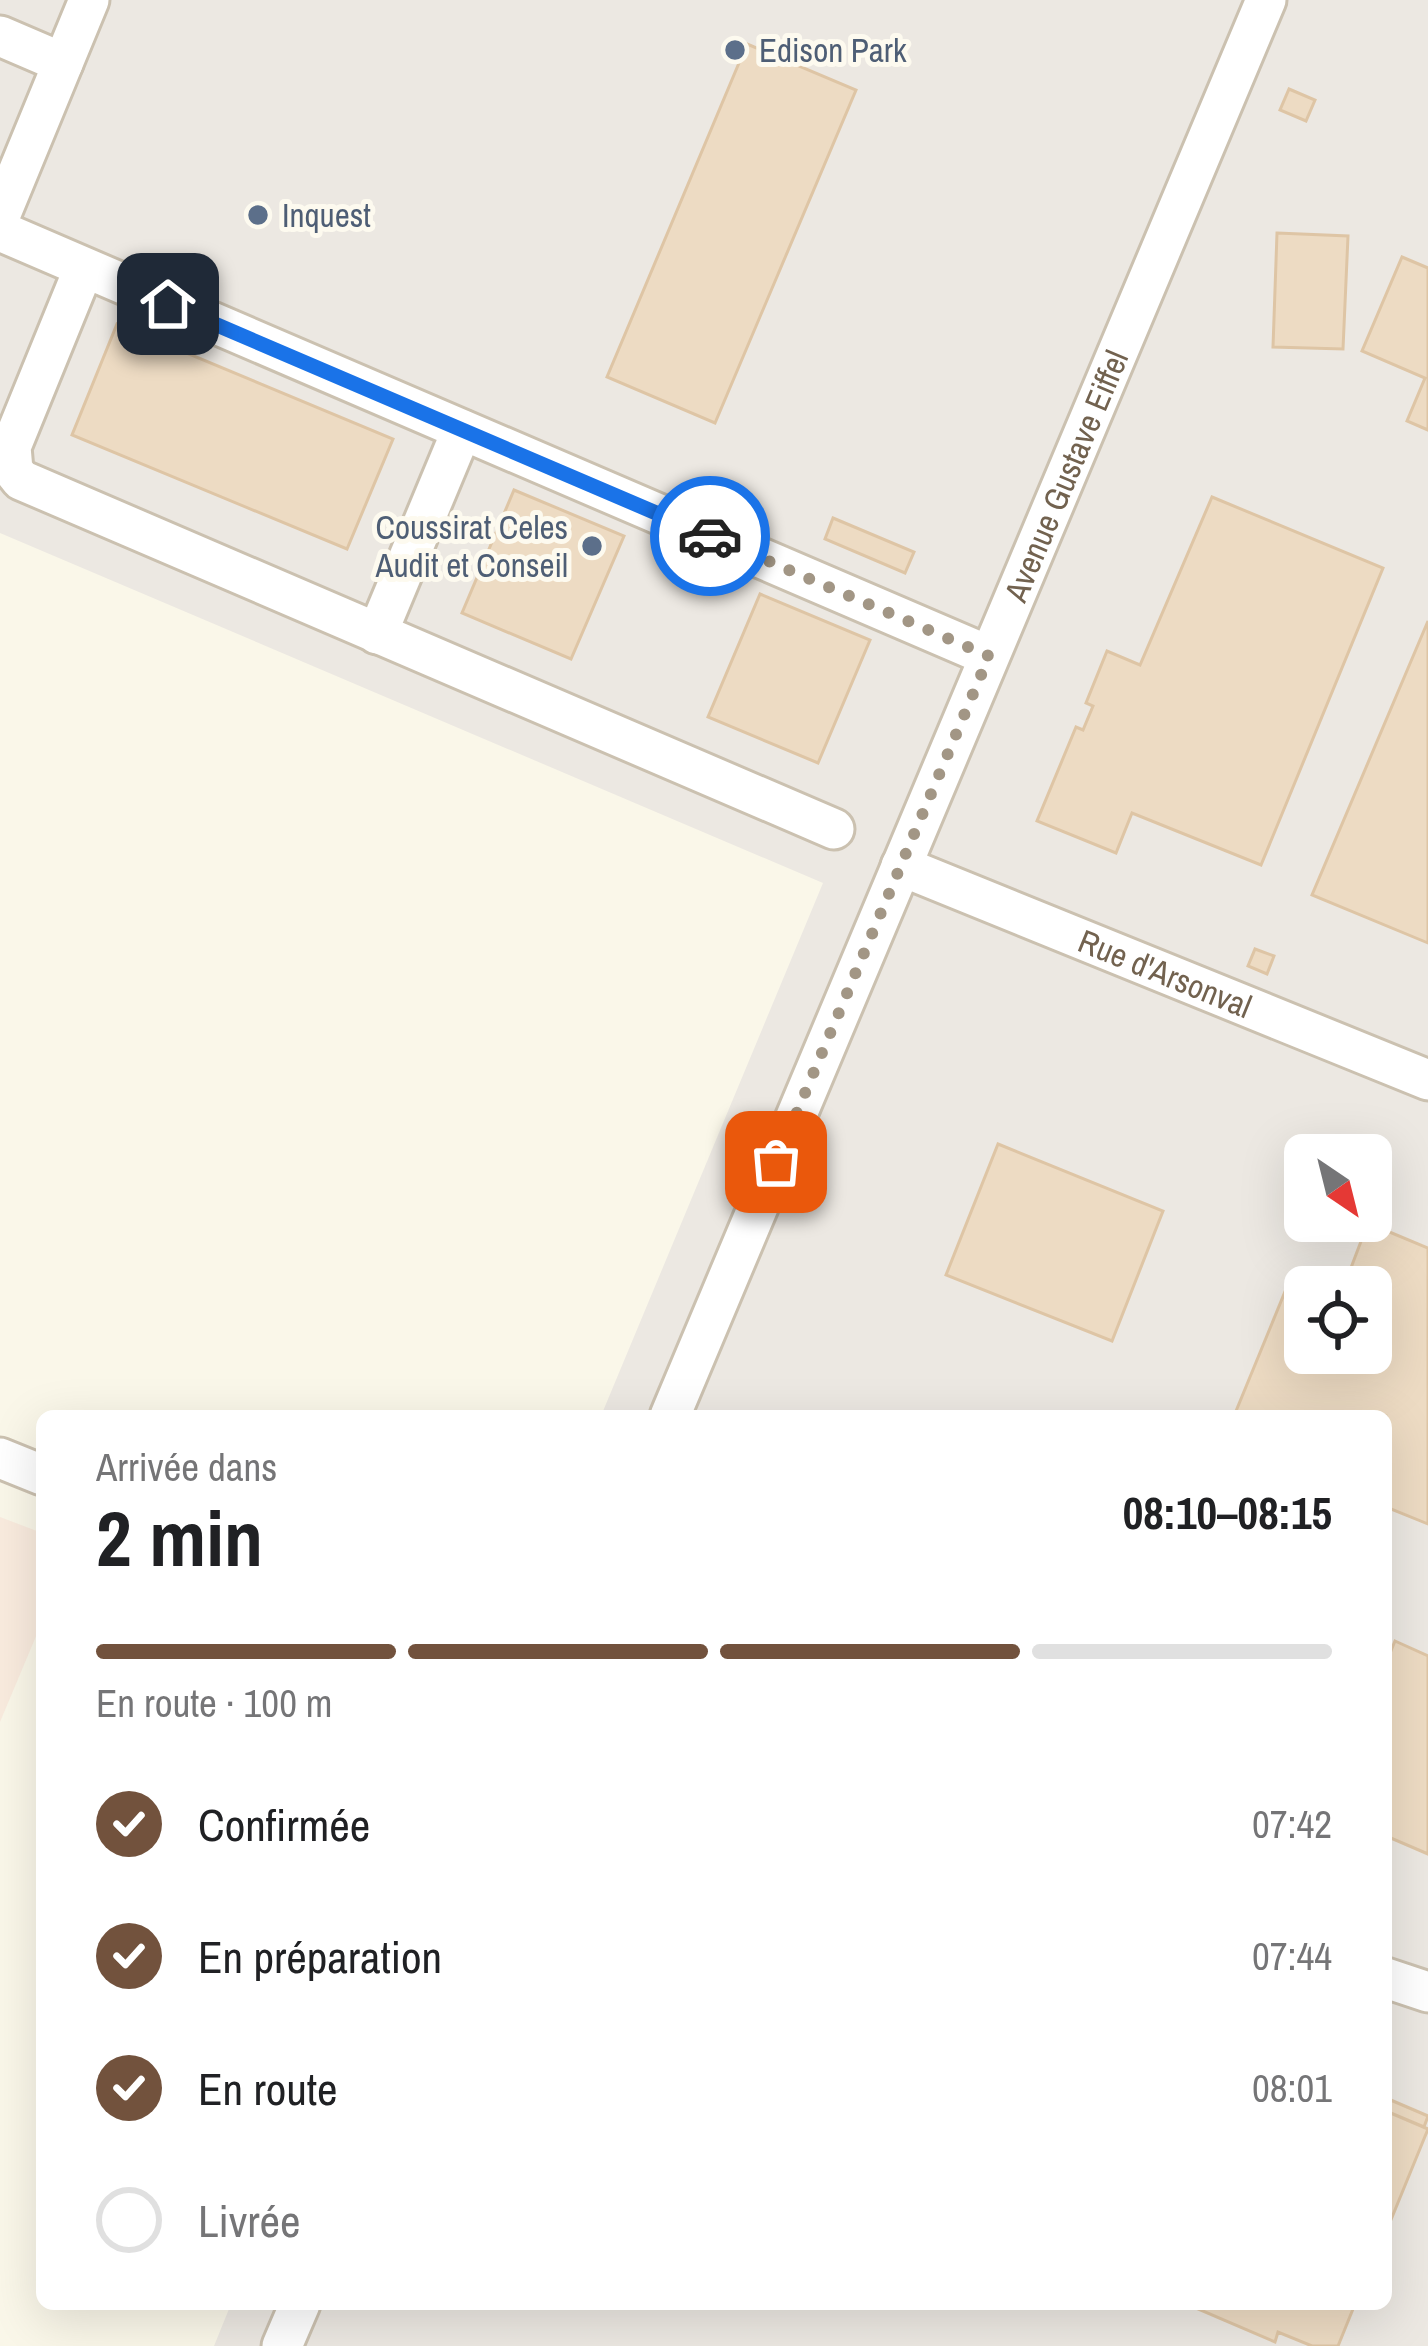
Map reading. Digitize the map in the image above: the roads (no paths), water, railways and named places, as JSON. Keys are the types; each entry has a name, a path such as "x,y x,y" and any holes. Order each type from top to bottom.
{"street":[{"path":"0,216 89,0"},
{"name":"Avenue Gustave Eiffel","path":"673,1410 1266,0"},
{"path":"0,36 63,63"},
{"path":"0,231 989,656"},
{"path":"84,268 11,446 13,470 20,480 833,830"},
{"path":"377,634 462,430"},
{"name":"Rue d'Arsonval","path":"901,866 1428,1080"},
{"path":"0,1458 36,1473"},
{"path":"1392,1980 1428,1992"},
{"path":"282,2346 297,2310"}],"place":[{"name":"Edison Park","path":"735,50"},
{"name":"Inquest","path":"258,215"},
{"name":"Coussirat Celes Audit et Conseil","path":"592,546"}]}
